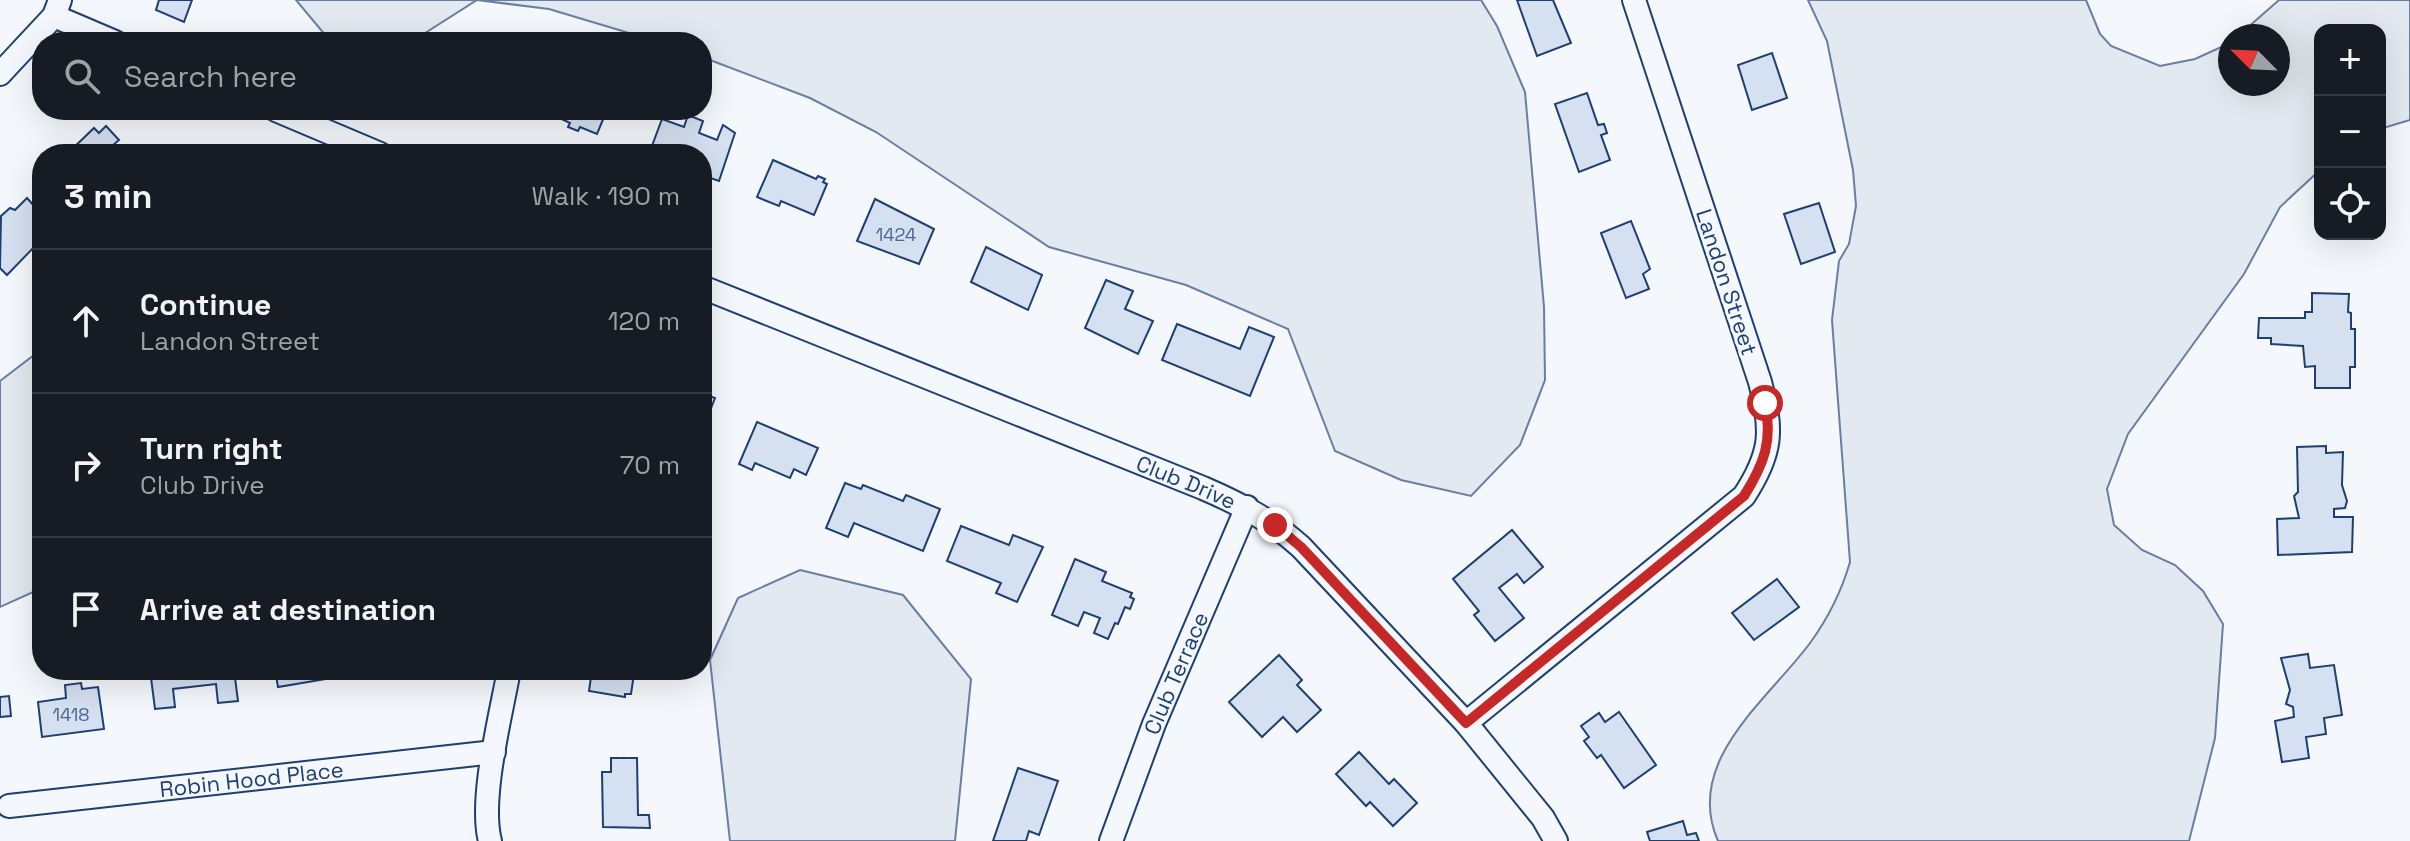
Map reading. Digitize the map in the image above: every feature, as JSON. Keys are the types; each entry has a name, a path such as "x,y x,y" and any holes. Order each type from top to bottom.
{"street":[{"name":"Landon Street","path":"1466,723 1744,496 1768,452 1770,425 1760,382 1634,0"},
{"path":"36,32 57,8 98,32"},
{"path":"0,74 32,37"},
{"path":"300,120 356,144"},
{"name":"Club Drive","path":"712,291 1247,507 1301,547 1466,723 1543,818 1556,841"},
{"name":"Club Terrace","path":"1111,841 1154,724 1247,507"},
{"path":"490,841 486,828 494,752 507,680"},
{"name":"Robin Hood Place","path":"9,806 494,752"}],"shaded area":[{"path":"296,0 477,0 427,32 323,32"},
{"path":"477,0 1481,0 1497,26 1525,92 1544,307 1545,380 1520,445 1471,496 1401,480 1335,451 1288,329 1186,285 1049,247 876,132 810,98 712,61 712,32 626,32 549,9"},
{"path":"1808,0 2086,0 2100,34 2111,46 2160,66 2195,59 2218,48 2218,96 2290,96 2290,24 2252,24 2279,0 2410,0 2410,120 2386,127 2386,24 2314,24 2314,176 2280,207 2244,274 2128,434 2107,489 2114,525 2142,550 2175,565 2203,591 2223,624 2215,738 2189,841 1718,841 1710,812 1712,784 1721,758 1735,733 1817,633 1829,614 1850,562 1832,320 1839,261 1849,244 1856,206 1853,170 1827,41"},
{"path":"32,357 32,593 0,607 0,381"},
{"path":"800,570 903,595 971,679 955,841 730,841 712,656 738,598"}],"building":[{"path":"159,0 192,0 184,22 156,10"},
{"path":"1517,0 1553,0 1571,43 1537,56"},
{"path":"1772,53 1787,98 1752,110 1738,65"},
{"path":"1587,93 1598,125 1604,124 1607,133 1601,135 1610,160 1579,172 1555,104"},
{"path":"564,120 603,120 597,134 580,127 578,131 568,127 570,123"},
{"path":"662,120 684,127 686,120 700,120 703,121 699,133 717,140 723,125 735,133 719,181 712,179 712,144 653,144"},
{"path":"106,126 119,140 114,144 77,144 94,128 99,133"},
{"path":"773,160 816,179 818,176 825,179 823,182 827,184 814,215 781,201 779,206 757,197"},
{"path":"27,198 32,204 32,249 7,275 0,268 1,216 10,208 15,210"},
{"path":"875,199 934,229 919,264 857,241"},
{"path":"1819,203 1835,252 1801,264 1784,214"},
{"path":"1631,221 1650,269 1643,274 1649,289 1626,298 1601,233"},
{"path":"986,247 1042,275 1028,310 971,282"},
{"path":"1106,280 1133,291 1125,309 1153,321 1138,354 1085,328"},
{"path":"2312,293 2349,294 2348,312 2351,313 2351,329 2355,329 2355,367 2350,367 2350,388 2315,388 2315,366 2305,367 2303,346 2271,344 2271,338 2258,338 2259,318 2305,318 2305,312 2312,312"},
{"path":"1177,324 1240,349 1249,327 1274,337 1250,396 1162,360"},
{"path":"757,422 818,448 806,475 794,469 790,478 755,463 752,470 739,464"},
{"path":"2326,446 2326,453 2343,452 2342,485 2347,501 2345,508 2334,509 2334,517 2353,517 2352,552 2278,555 2277,519 2299,518 2294,496 2298,492 2297,447"},
{"path":"845,483 861,489 863,485 903,501 906,495 940,509 923,551 854,523 848,537 826,528"},
{"path":"961,526 1009,545 1013,535 1043,547 1017,602 996,593 1001,583 947,561"},
{"path":"1512,530 1543,567 1524,583 1517,574 1499,588 1524,618 1495,641 1474,615 1479,611 1453,579"},
{"path":"1075,559 1106,572 1102,581 1132,593 1130,597 1134,599 1130,609 1125,607 1108,639 1094,633 1100,618 1084,612 1078,626 1052,615"},
{"path":"1777,579 1799,607 1754,640 1732,613"},
{"path":"2308,654 2310,668 2334,665 2342,715 2324,718 2326,734 2306,737 2309,758 2282,762 2275,721 2294,717 2293,707 2286,704 2290,690 2281,658"},
{"path":"1279,655 1302,680 1297,685 1321,710 1297,732 1283,717 1262,737 1229,702"},
{"path":"151,680 235,680 238,701 218,703 216,684 173,689 175,707 155,709"},
{"path":"277,680 320,680 278,687"},
{"path":"591,680 633,680 631,694 625,694 625,697 589,691"},
{"path":"81,683 82,689 98,687 104,729 42,737 38,702 66,698 65,685"},
{"path":"9,696 11,716 0,717 0,697"},
{"path":"1619,712 1656,765 1624,788 1601,755 1597,758 1584,741 1589,737 1581,726 1599,713 1605,722"},
{"path":"1359,752 1389,784 1394,779 1417,803 1393,826 1370,802 1366,806 1336,774"},
{"path":"611,758 637,758 638,815 649,815 650,828 603,827 602,772 611,772"},
{"path":"1018,768 1058,781 1039,835 1029,831 1026,841 993,841"},
{"path":"1683,821 1687,835 1696,833 1699,841 1650,841 1647,832"}],"route":[{"path":"1275,525 1301,547 1466,723 1744,496 1768,452 1770,425 1765,403"}]}
